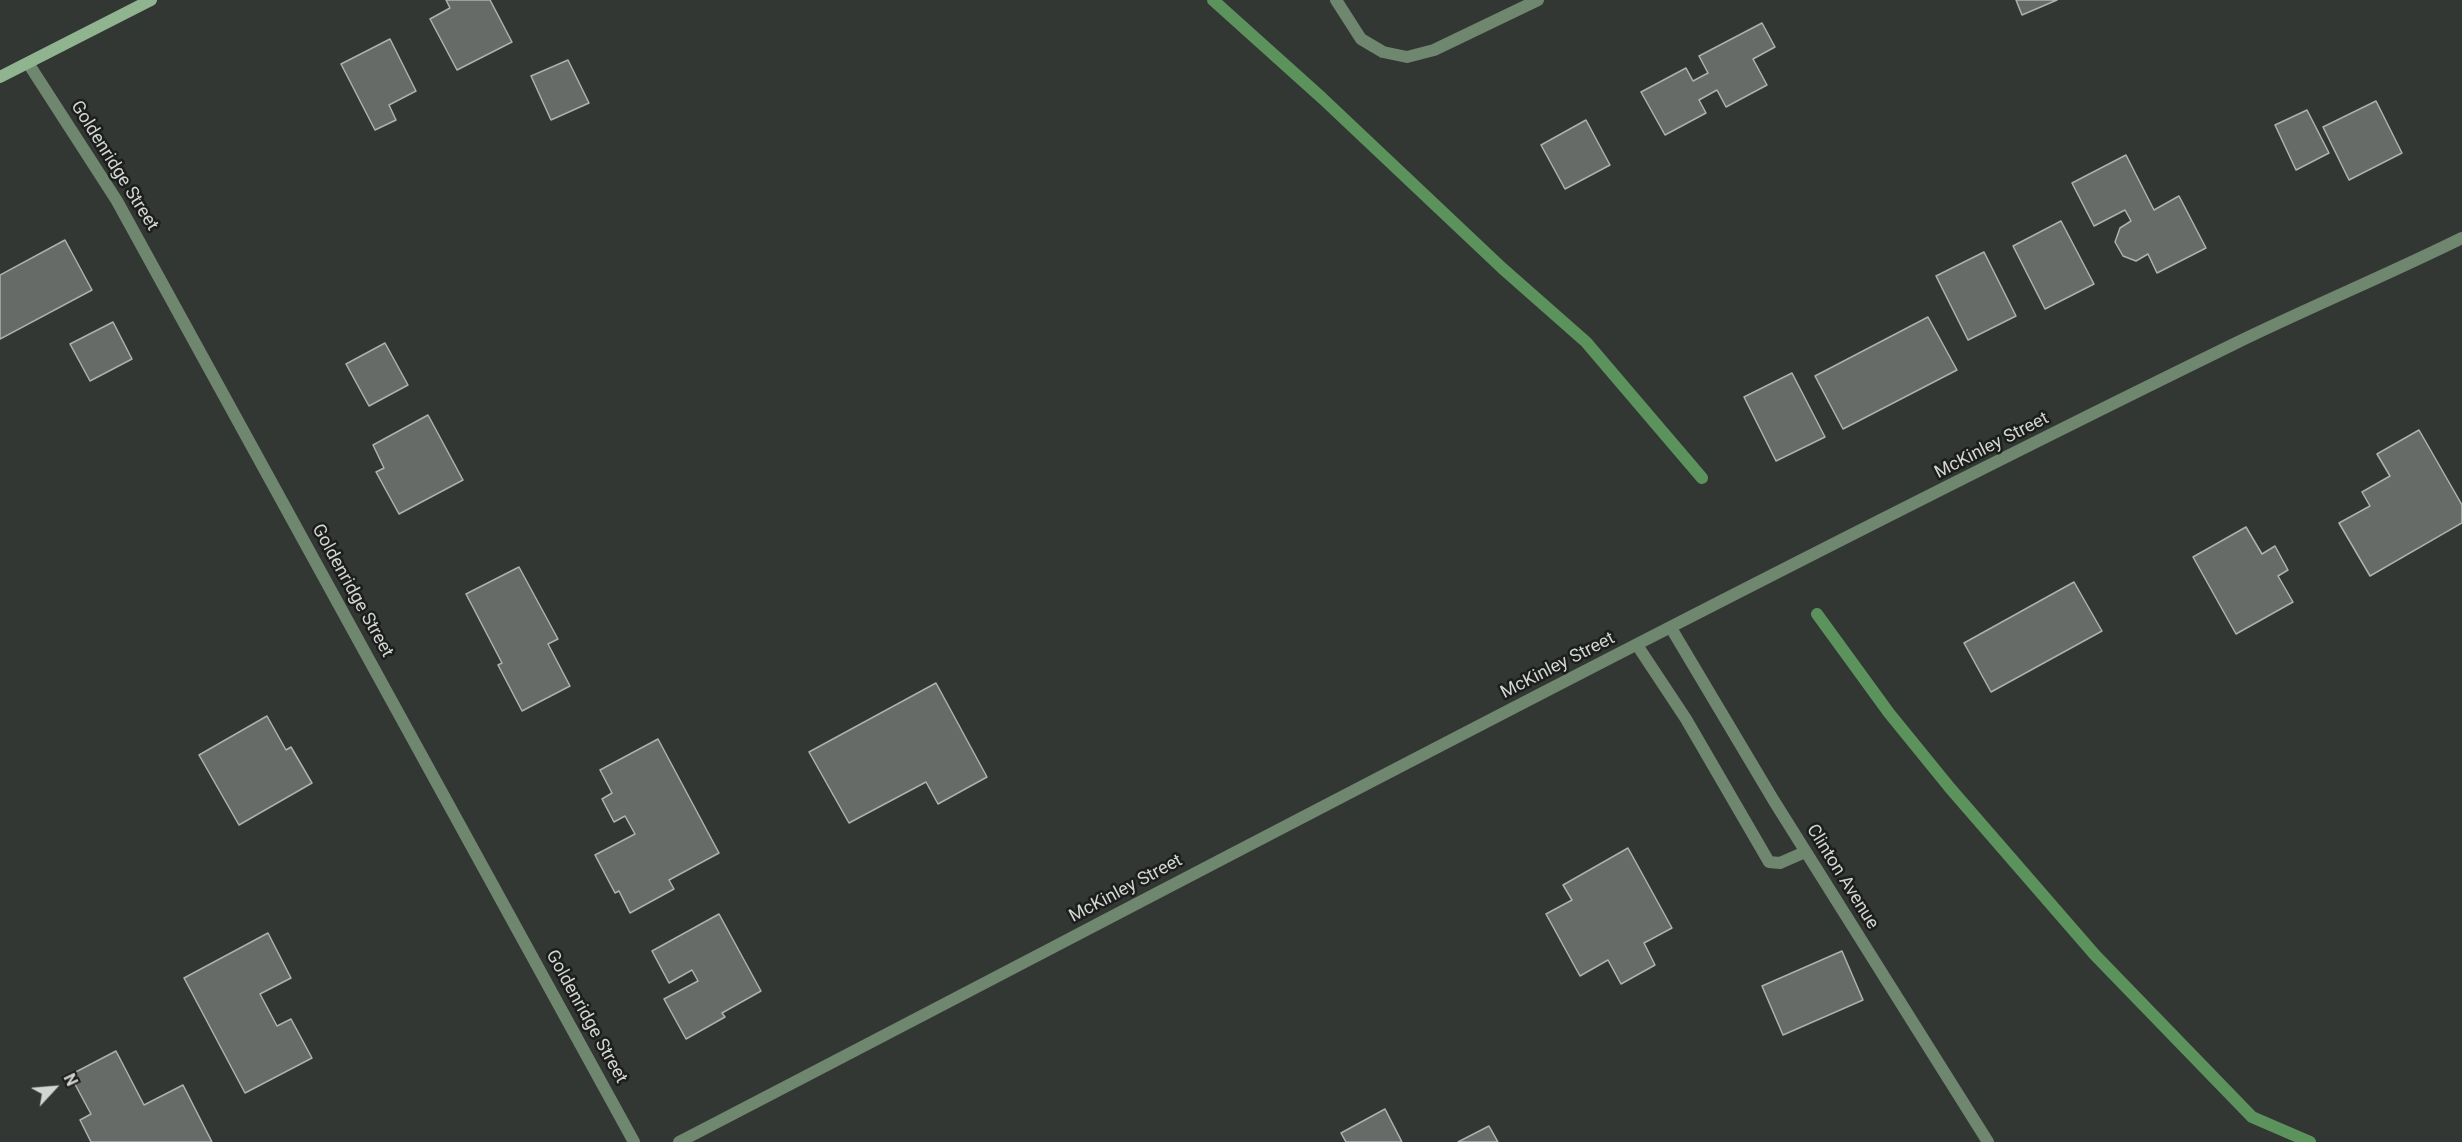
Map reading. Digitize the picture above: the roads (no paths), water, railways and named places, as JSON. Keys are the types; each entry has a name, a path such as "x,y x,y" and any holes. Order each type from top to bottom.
{"main road":[{"path":"0,77 151,0"}],"street":[{"path":"1336,0 1361,39 1383,52 1407,57 1434,50 1538,0"},
{"name":"Goldenridge Street","path":"28,63 117,201 634,1142"},
{"name":"McKinley Street","path":"679,1142 1637,645 2228,347 2372,282 2462,238"},
{"name":"Clinton Avenue","path":"1671,628 1805,852 1988,1142"},
{"path":"1637,645 1686,719 1769,862 1780,863 1805,852"}],"waterway":[{"path":"1213,0 1322,98 1502,268 1586,342 1702,478"},
{"path":"1817,614 1889,713 1950,788 2095,955 2252,1117 2310,1142"}]}
